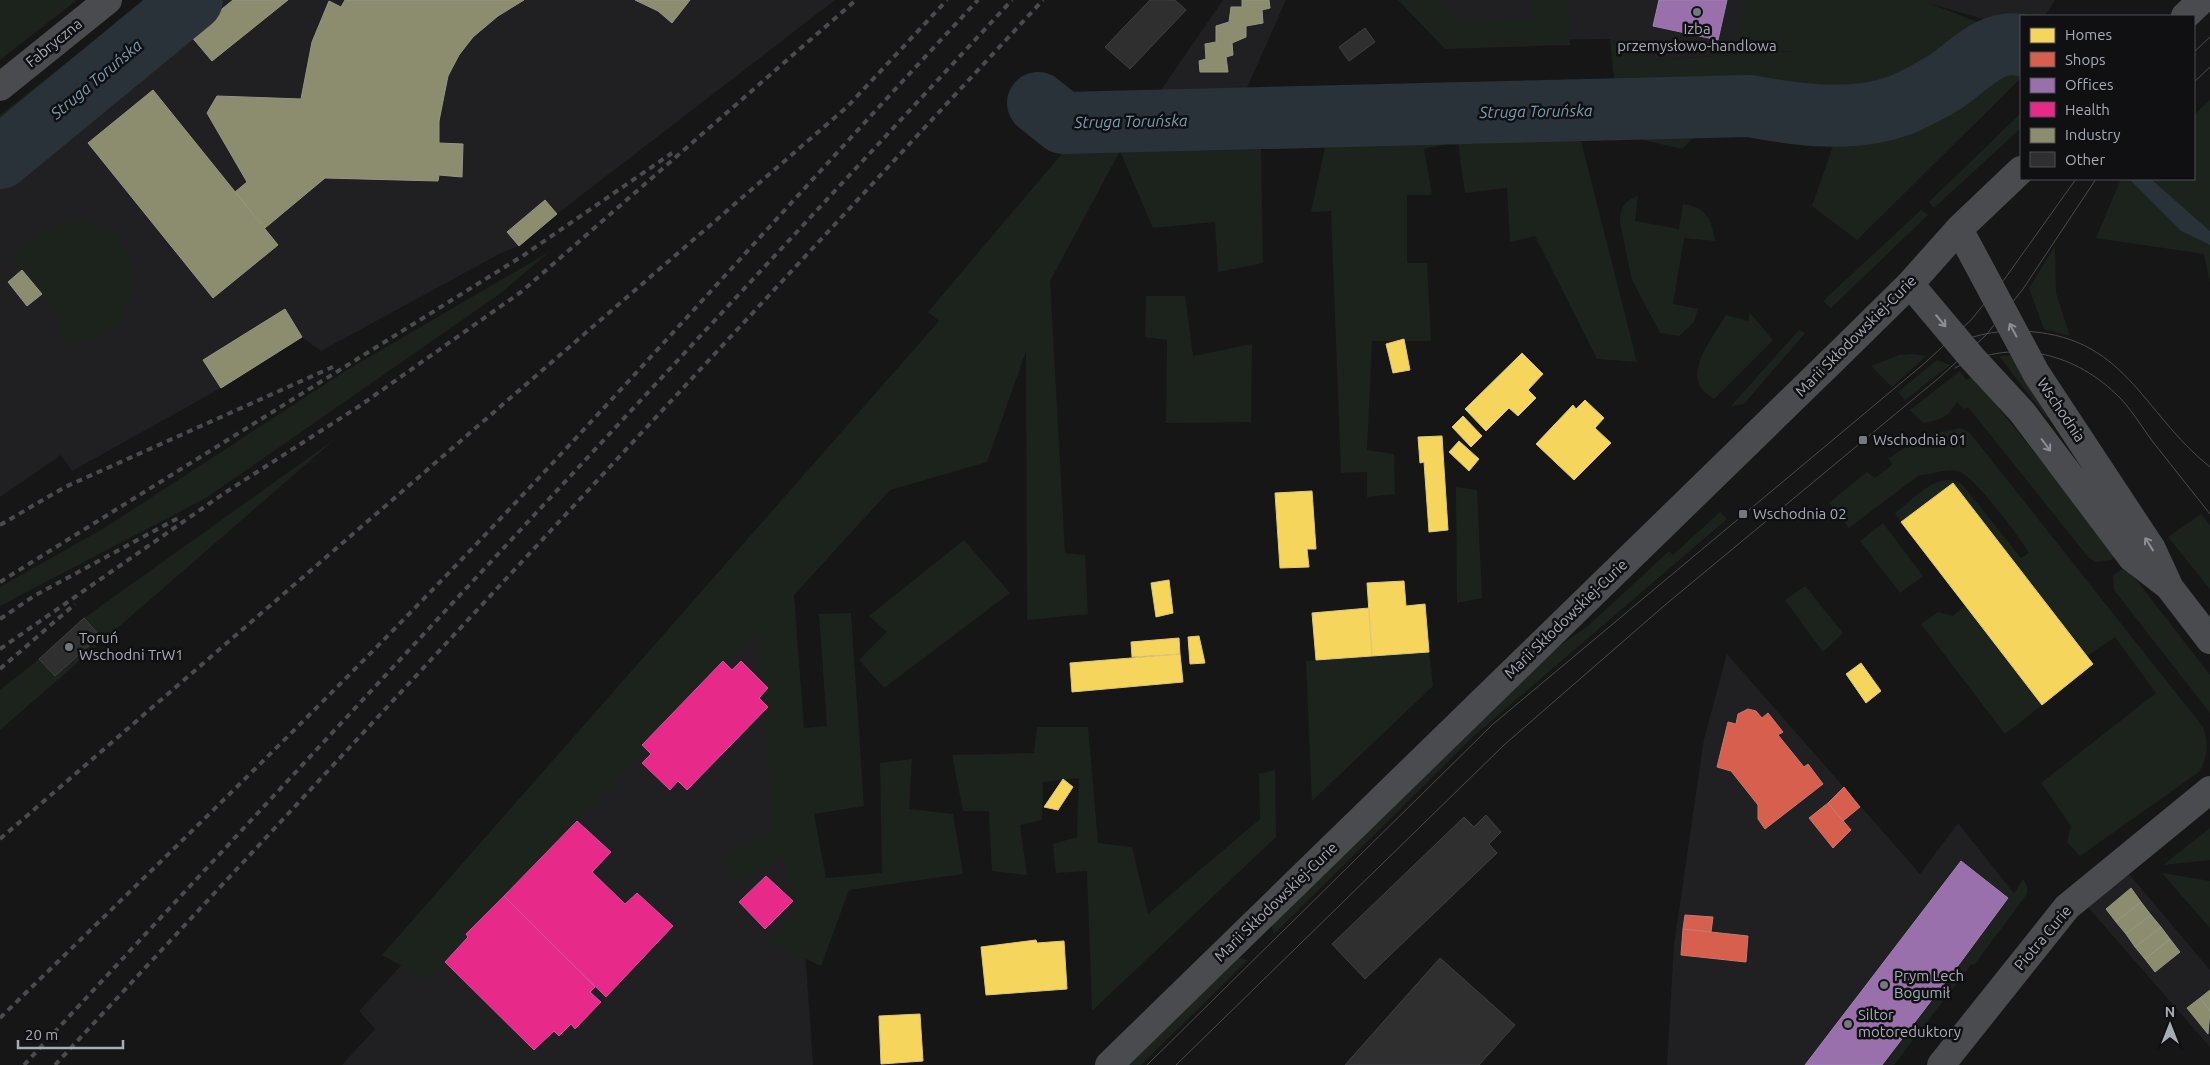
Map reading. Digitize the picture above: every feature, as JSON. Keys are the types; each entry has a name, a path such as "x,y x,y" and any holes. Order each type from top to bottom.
{"street":[{"name":"Fabryczna","path":"0,87 108,0"},
{"path":"2186,15 2202,0"},
{"name":"Marii Skłodowskiej-Curie","path":"1109,1065 1910,284 1958,229 2020,171"},
{"name":"Wschodnia","path":"1958,229 2036,373 2152,549 2170,588 2210,640"},
{"name":"Wschodnia","path":"1910,284 1973,359 2022,412 2132,558 2170,588"},
{"name":"Piotra Curie","path":"1941,1065 2067,906 2210,790"}],"shaded area":[{"path":"0,0 77,0 0,60"},
{"path":"146,0 221,0 173,43 116,78 18,173 0,186 0,115"},
{"path":"221,0 835,0 557,214 519,246 501,253 321,351 302,337 221,388 72,471 61,455 0,497 0,186 18,173 116,78 173,43"},
{"path":"1223,0 1286,0 1246,90 1159,93"},
{"path":"1398,0 1438,0 1460,23 1534,20 1533,0 1568,0 1570,45 1445,49"},
{"path":"1411,0 1826,0 1810,50 1651,60 1610,39 1528,40 1441,29"},
{"path":"1747,0 1921,0 1980,23 1972,47 2020,45 2020,79 1857,240 1812,206 1835,140 1727,118 1705,126 1682,149 1643,140 1619,125 1610,39 1652,60 1796,51 1736,47"},
{"path":"1918,0 2055,0 2046,15 2020,15 2020,30"},
{"path":"2210,100 2210,231 2152,180 2195,180 2195,114"},
{"path":"2020,114 2020,129 1934,208 1929,202"},
{"path":"1576,121 1637,362 1597,359 1535,236 1510,242 1507,188 1465,193 1458,142 1424,149 1432,195 1407,195 1407,263 1427,263 1431,341 1372,341 1367,450 1394,454 1395,494 1367,497 1367,472 1341,473 1331,211 1311,212 1325,148 1261,149 1263,263 1218,272 1215,222 1153,228 1120,151 1050,281 1065,553 1085,555 1088,614 1027,620 1026,351 987,462 890,490 794,595 804,728 827,726 819,614 851,613 864,806 814,814 826,878 882,873 880,763 912,759 909,809 953,814 963,874 849,890 821,966 766,940 794,916 786,857 733,884 725,853 773,831 758,630 428,980 382,955 939,321 928,312 1081,131"},
{"path":"2121,180 2130,180 2181,231 2210,245 2210,283 2204,254 2096,238"},
{"path":"2130,180 2152,180 2210,231 2210,245 2181,231"},
{"path":"1638,196 1635,221 1679,229 1683,204 1703,211 1712,226 1715,241 1684,238 1673,304 1698,309 1694,322 1679,336 1660,333 1632,280 1620,218 1626,203"},
{"path":"1921,210 1928,215 1831,308 1823,301"},
{"path":"80,221 106,230 124,245 133,266 134,279 128,308 118,324 109,332 91,340 64,346 59,315 22,270 9,258 41,233 59,225"},
{"path":"2055,246 2056,293 2070,336 2044,329 2029,288"},
{"path":"549,252 501,293 206,498 0,606 0,587 106,527 347,370"},
{"path":"1146,296 1185,296 1193,356 1252,344 1251,422 1166,423 1167,340 1145,337"},
{"path":"1750,313 1773,340 1714,399 1703,390 1698,381 1697,372 1704,352 1726,315 1748,321"},
{"path":"1799,330 1805,333 1744,404 1731,406"},
{"path":"1899,355 1926,356 1892,387 1871,366"},
{"path":"2015,355 2050,418 2046,417 1999,356"},
{"path":"1937,360 1950,365 1905,400 1898,392"},
{"path":"1960,371 1966,380 1973,376 2116,554 2111,560 2096,562 2089,558 1968,407 1964,409 1957,402 1943,417 1935,421 1923,423 1910,410"},
{"path":"1961,428 1970,433 2203,727 2205,733 2207,750 2199,772 2080,856 2067,842 2071,826 2041,783 2156,693 2115,637 2087,656 1953,483 1901,522 1895,513 1935,483 1953,480 1962,484 2021,558 2029,553 2007,522 1967,476 1950,470 1919,475 1849,528 1829,503 1867,472 1875,478 1892,465 1889,458 1909,445 1918,445 1932,434"},
{"path":"335,439 0,730 0,690 39,659 55,676 84,618"},
{"path":"1456,487 1477,490 1482,598 1457,603"},
{"path":"1720,512 1727,519 1475,735 1274,934 1271,924 1539,660 1588,626 1669,551 1673,555"},
{"path":"2201,514 2210,525 2210,589 2168,537"},
{"path":"1883,523 1923,576 1900,593 1860,541"},
{"path":"964,540 1010,593 884,688 859,660 887,632 869,616"},
{"path":"778,558 813,1065 342,1065 375,1029 359,1011"},
{"path":"2123,568 2128,569 2210,675 2210,713 2114,590 2113,576"},
{"path":"1805,586 1843,633 1823,652 1785,600"},
{"path":"1965,605 2042,705 2005,734 1921,624 1938,612 1953,616"},
{"path":"1429,652 1433,686 1312,801 1306,661"},
{"path":"1727,654 1920,874 1958,823 2020,901 1894,1065 1667,1065 1674,945 1685,869 1704,739"},
{"path":"1037,727 1088,727 1098,843 1132,847 1148,914 1260,819 1259,774 1275,770 1276,837 1092,1011 1087,871 1056,873 1053,844 1077,837 1079,778 1043,782 1042,820 1020,825 1027,875 992,871 989,811 963,811 952,755 1034,753"},
{"path":"2210,828 2210,860 2163,865"},
{"path":"1956,858 1958,859 1904,932 1898,926 1903,926"},
{"path":"1980,869 2013,895 2023,879 2027,886 2027,894 1974,965 1964,961 2013,900 1979,873"},
{"path":"2162,873 2210,881 2210,928"},
{"path":"2129,874 2210,970 2210,1047 2086,905"},
{"path":"1239,958 1248,960 1141,1065 1127,1065"},
{"path":"1957,970 1963,975 1893,1065 1885,1065"}],"building: Homes":[{"path":"1404,339 1410,370 1393,373 1386,344"},
{"path":"1522,353 1543,374 1528,390 1536,398 1518,416 1509,408 1486,431 1465,409"},
{"path":"1585,400 1604,418 1595,428 1611,443 1574,480 1536,444 1573,405 1576,409"},
{"path":"1463,416 1482,436 1471,447 1452,427"},
{"path":"1442,436 1448,530 1429,532 1424,462 1420,463 1418,437"},
{"path":"1459,441 1479,459 1469,471 1449,452"},
{"path":"1953,483 2093,664 2042,705 1901,522"},
{"path":"1312,491 1316,549 1307,549 1309,567 1280,568 1275,493"},
{"path":"1169,580 1173,613 1156,617 1151,583"},
{"path":"1404,581 1406,606 1425,604 1429,652 1372,656 1367,583"},
{"path":"1369,608 1372,656 1316,660 1312,613"},
{"path":"1199,636 1205,663 1190,664 1188,637"},
{"path":"1179,638 1180,654 1132,657 1131,642"},
{"path":"1180,654 1183,682 1072,692 1070,663"},
{"path":"1861,663 1881,691 1866,703 1846,674"},
{"path":"1063,779 1073,787 1058,810 1044,807"},
{"path":"1036,940 1037,943 1064,941 1067,989 986,995 981,947"},
{"path":"920,1014 923,1061 881,1064 879,1016"}],"building: Shops":[{"path":"1748,709 1756,711 1762,718 1768,713 1783,732 1778,735 1804,767 1808,764 1823,784 1765,829 1758,819 1758,805 1731,771 1717,767 1728,722 1736,724 1738,714"},
{"path":"1844,787 1860,807 1843,821 1828,803"},
{"path":"1828,803 1851,830 1833,848 1809,818"},
{"path":"1685,915 1713,917 1711,932 1683,929"},
{"path":"1683,929 1748,936 1746,962 1681,955"}],"building: Offices":[{"path":"1659,0 1727,0 1718,40 1653,26"},
{"path":"1961,861 2008,898 1882,1065 1805,1065"}],"building: Health":[{"path":"723,661 732,670 741,661 768,688 759,698 768,707 687,790 678,781 670,790 642,763 651,754 642,745"},
{"path":"577,821 611,852 592,872 625,904 637,893 673,926 606,997 504,896"},
{"path":"766,876 793,901 765,929 739,902"},
{"path":"504,896 595,987 590,992 601,1002 575,1029 571,1024 559,1036 554,1031 534,1050 445,962 468,937 466,934"}],"building: Industry":[{"path":"233,0 288,0 212,61 190,35"},
{"path":"345,0 524,0 498,16 473,37 459,55 448,76 439,121 439,143 463,144 462,177 439,175 438,181 325,178 265,228 235,192 247,182 207,113 217,96 301,99 312,42 329,1 341,7"},
{"path":"635,0 690,0 672,23 658,11"},
{"path":"1242,0 1269,0 1270,8 1262,10 1263,23 1246,26 1246,37 1232,43 1233,55 1226,57 1228,72 1200,72 1199,61 1206,59 1205,44 1216,42 1216,26 1229,22 1231,7 1242,7"},
{"path":"153,90 278,245 213,298 88,143"},
{"path":"545,200 557,214 519,246 507,232"},
{"path":"22,270 42,294 27,306 8,282"},
{"path":"285,309 302,337 221,388 203,360"},
{"path":"2131,888 2141,902 2116,922 2106,909"},
{"path":"2141,902 2151,915 2126,934 2116,922"},
{"path":"2151,915 2161,927 2135,947 2126,934"},
{"path":"2161,927 2170,939 2145,959 2135,947"},
{"path":"2170,939 2180,952 2155,972 2145,959"},
{"path":"2210,990 2210,1011 2200,998"},
{"path":"2200,998 2210,1011 2208,1034 2187,1008"}],"building: Other":[{"path":"1150,0 1175,0 1186,10 1130,69 1105,47"},
{"path":"1365,28 1375,42 1349,61 1339,47"},
{"name":"Toruń Wschodni TrW1","path":"84,618 100,636 55,676 39,659"},
{"path":"1486,815 1501,832 1489,844 1497,853 1365,979 1332,944 1464,817 1474,827"},
{"path":"1440,958 1515,1025 1479,1065 1345,1065"}],"waterway":[{"name":"Struga Toruńska","path":"0,158 192,0"},
{"name":"Struga Toruńska","path":"1038,103 1063,123 1749,106 1787,112 1844,116 1882,111 1901,105 1945,82 1980,55 1999,46 2020,45"}],"tram line":[{"path":"2195,51 2210,37"},
{"path":"2195,81 2210,67"},
{"path":"1147,1065 1492,725 1926,362 1971,320 2006,277 2075,180"},
{"path":"1176,1065 1504,745 1665,605 1940,377 1986,335 2023,289 2095,180"},
{"path":"1947,348 1973,337 2011,331 2056,335 2085,346 2108,361 2128,379 2186,445 2210,467"},
{"path":"1955,368 1997,353 2018,352 2060,359 2080,368 2098,379 2121,399 2210,514"}],"railway":[{"path":"0,649 226,492 358,407 521,292 856,0"},
{"path":"0,839 847,107 947,0"},
{"path":"0,1018 292,732 463,558 593,420 978,0"},
{"path":"24,1065 1012,0"},
{"path":"55,1065 1043,0"},
{"path":"0,582 524,255 672,153"},
{"path":"0,525 65,487 337,365"},
{"path":"0,619 34,596 178,518"},
{"path":"0,669 75,604"}],"place":[{"name":"Izba przemysłowo-handlowa","path":"1697,12"},
{"name":"Wschodnia 01","path":"1863,440"},
{"name":"Wschodnia 02","path":"1743,514"},
{"name":"Toruń Wschodni TrW1","path":"69,647"},
{"name":"Prym Lech Bogumił","path":"1884,985"},
{"name":"Siltor motoreduktory","path":"1848,1024"}]}
